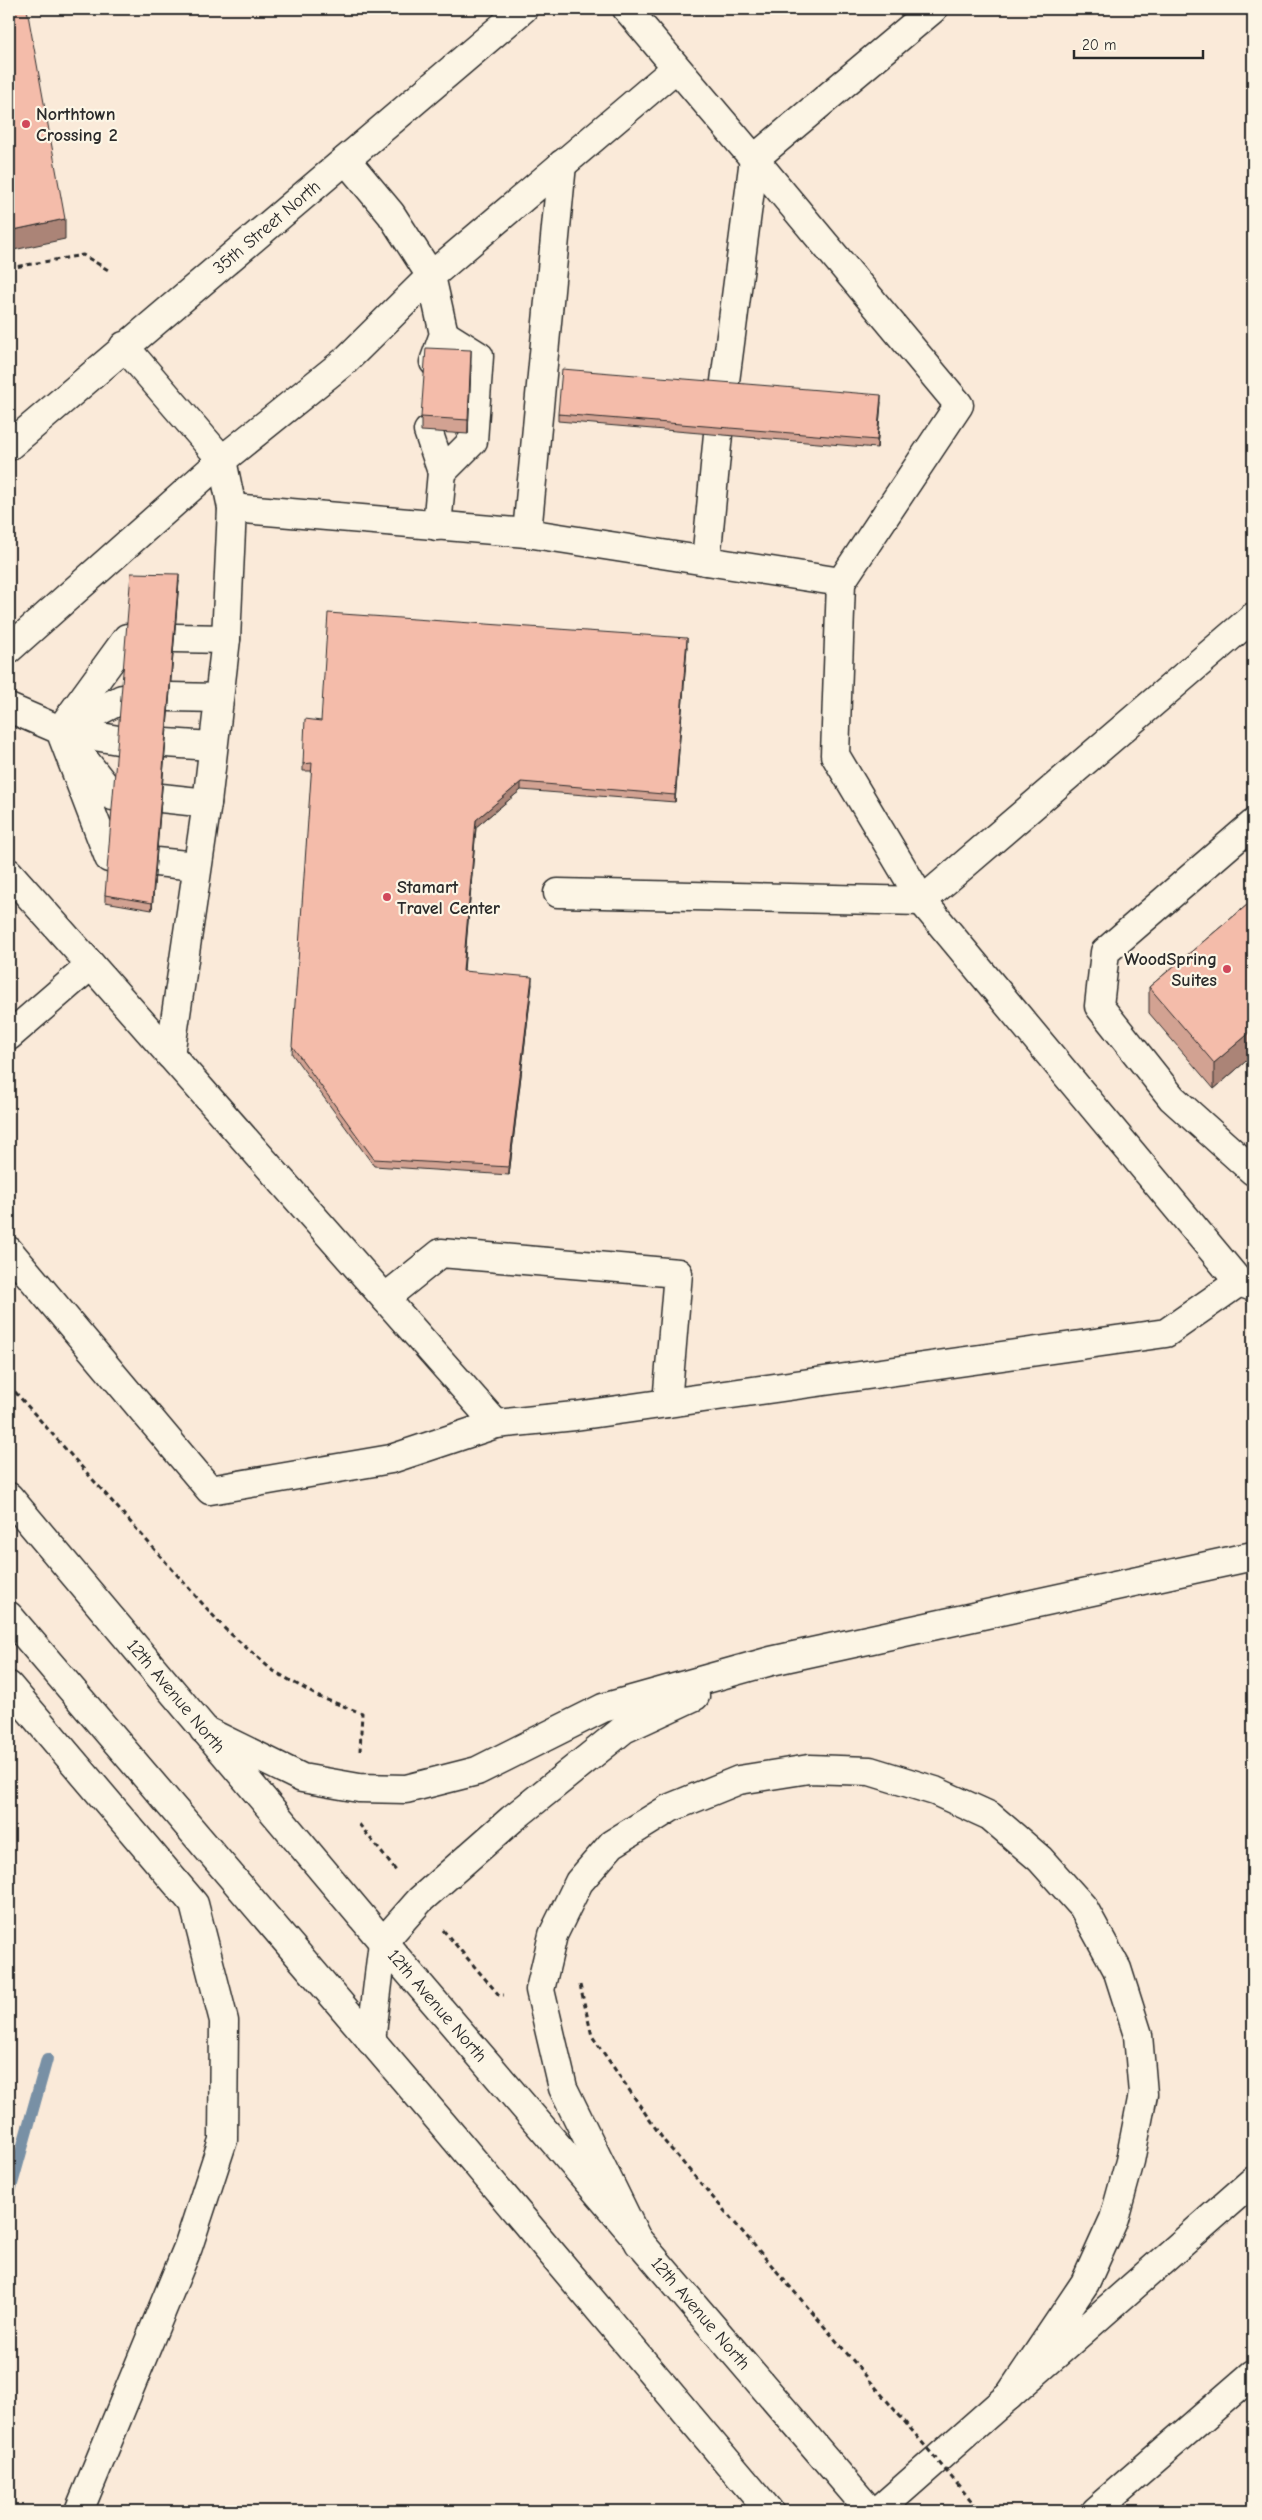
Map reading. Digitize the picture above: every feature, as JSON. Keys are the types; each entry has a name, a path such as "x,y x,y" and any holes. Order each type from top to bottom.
{"main road":[{"name":"35th Street North","path":"9,446 124,346 523,9"},
{"path":"9,1251 210,1490 391,1459 496,1424 667,1403 1166,1333 1246,1285 922,901 835,755 841,582 959,405 627,9"},
{"path":"724,389 754,159 933,9"},
{"path":"9,649 222,460 345,361 431,276 676,68"},
{"path":"346,160 391,214 431,276 444,334 434,362"},
{"path":"527,533 562,164"},
{"path":"442,472 473,441 479,356 444,334"},
{"path":"124,346 222,460 232,508 226,638 212,746 207,803 170,1055"},
{"path":"428,431 442,472 437,526"},
{"path":"706,561 718,434"},
{"path":"232,508 527,533 841,582"},
{"path":"558,893 922,901 1253,617"},
{"path":"60,730 127,638"},
{"path":"175,638 226,638"},
{"path":"170,697 219,698"},
{"path":"60,730 122,699"},
{"path":"9,708 60,730 118,740"},
{"path":"60,730 114,796"},
{"path":"60,730 109,858"},
{"path":"166,743 212,746"},
{"path":"161,798 207,803"},
{"path":"1253,824 1105,952 1099,1006 1172,1098 1253,1171"},
{"path":"156,862 197,866"},
{"path":"9,872 496,1424"},
{"path":"9,1036 91,965"},
{"path":"385,1298 441,1253 678,1273 667,1403"},
{"name":"12th Avenue North","path":"9,1497 383,1942 870,2511"},
{"path":"204,1730 302,1778 359,1788 406,1789 478,1771 603,1708 771,1660 1253,1556"},
{"path":"9,1616 769,2511"},
{"path":"371,2041 383,1942 420,1900 512,1819 624,1729 771,1660"},
{"path":"9,1686 194,1904 224,2021 223,2140 188,2247 79,2511"},
{"path":"639,2243 563,2088 540,1990 553,1935 579,1882 612,1844 670,1808 739,1780 809,1769 870,1771 935,1791 990,1816 1040,1859 1082,1907 1116,1969 1138,2035 1143,2094 1130,2161 1114,2219 1085,2283 1009,2396"},
{"path":"878,2511 1253,2181"},
{"path":"1095,2511 1253,2374"}],"path":[{"path":"9,268 83,255 110,271"},
{"path":"817,2318 980,2511"}],"building":[{"name":"Northtown Crossing 2","path":"9,9 27,9 65,219 9,231"},
{"path":"426,348 471,350 468,420 421,417"},
{"path":"562,369 881,395 877,440 558,414"},
{"path":"131,573 179,574 152,903 105,895"},
{"name":"Stamart Travel Center","path":"328,613 687,638 675,795 521,782 476,820 463,971 532,977 509,1167 374,1159 292,1046 312,763 303,764 305,719 321,721"},
{"name":"WoodSpring Suites","path":"1253,900 1253,1030 1214,1063 1149,987"}],"waterway":[{"path":"9,2195 47,2059"}],"place":[{"name":"Northtown Crossing 2","path":"26,124"},
{"name":"Stamart Travel Center","path":"387,897"},
{"name":"WoodSpring Suites","path":"1227,969"}]}
